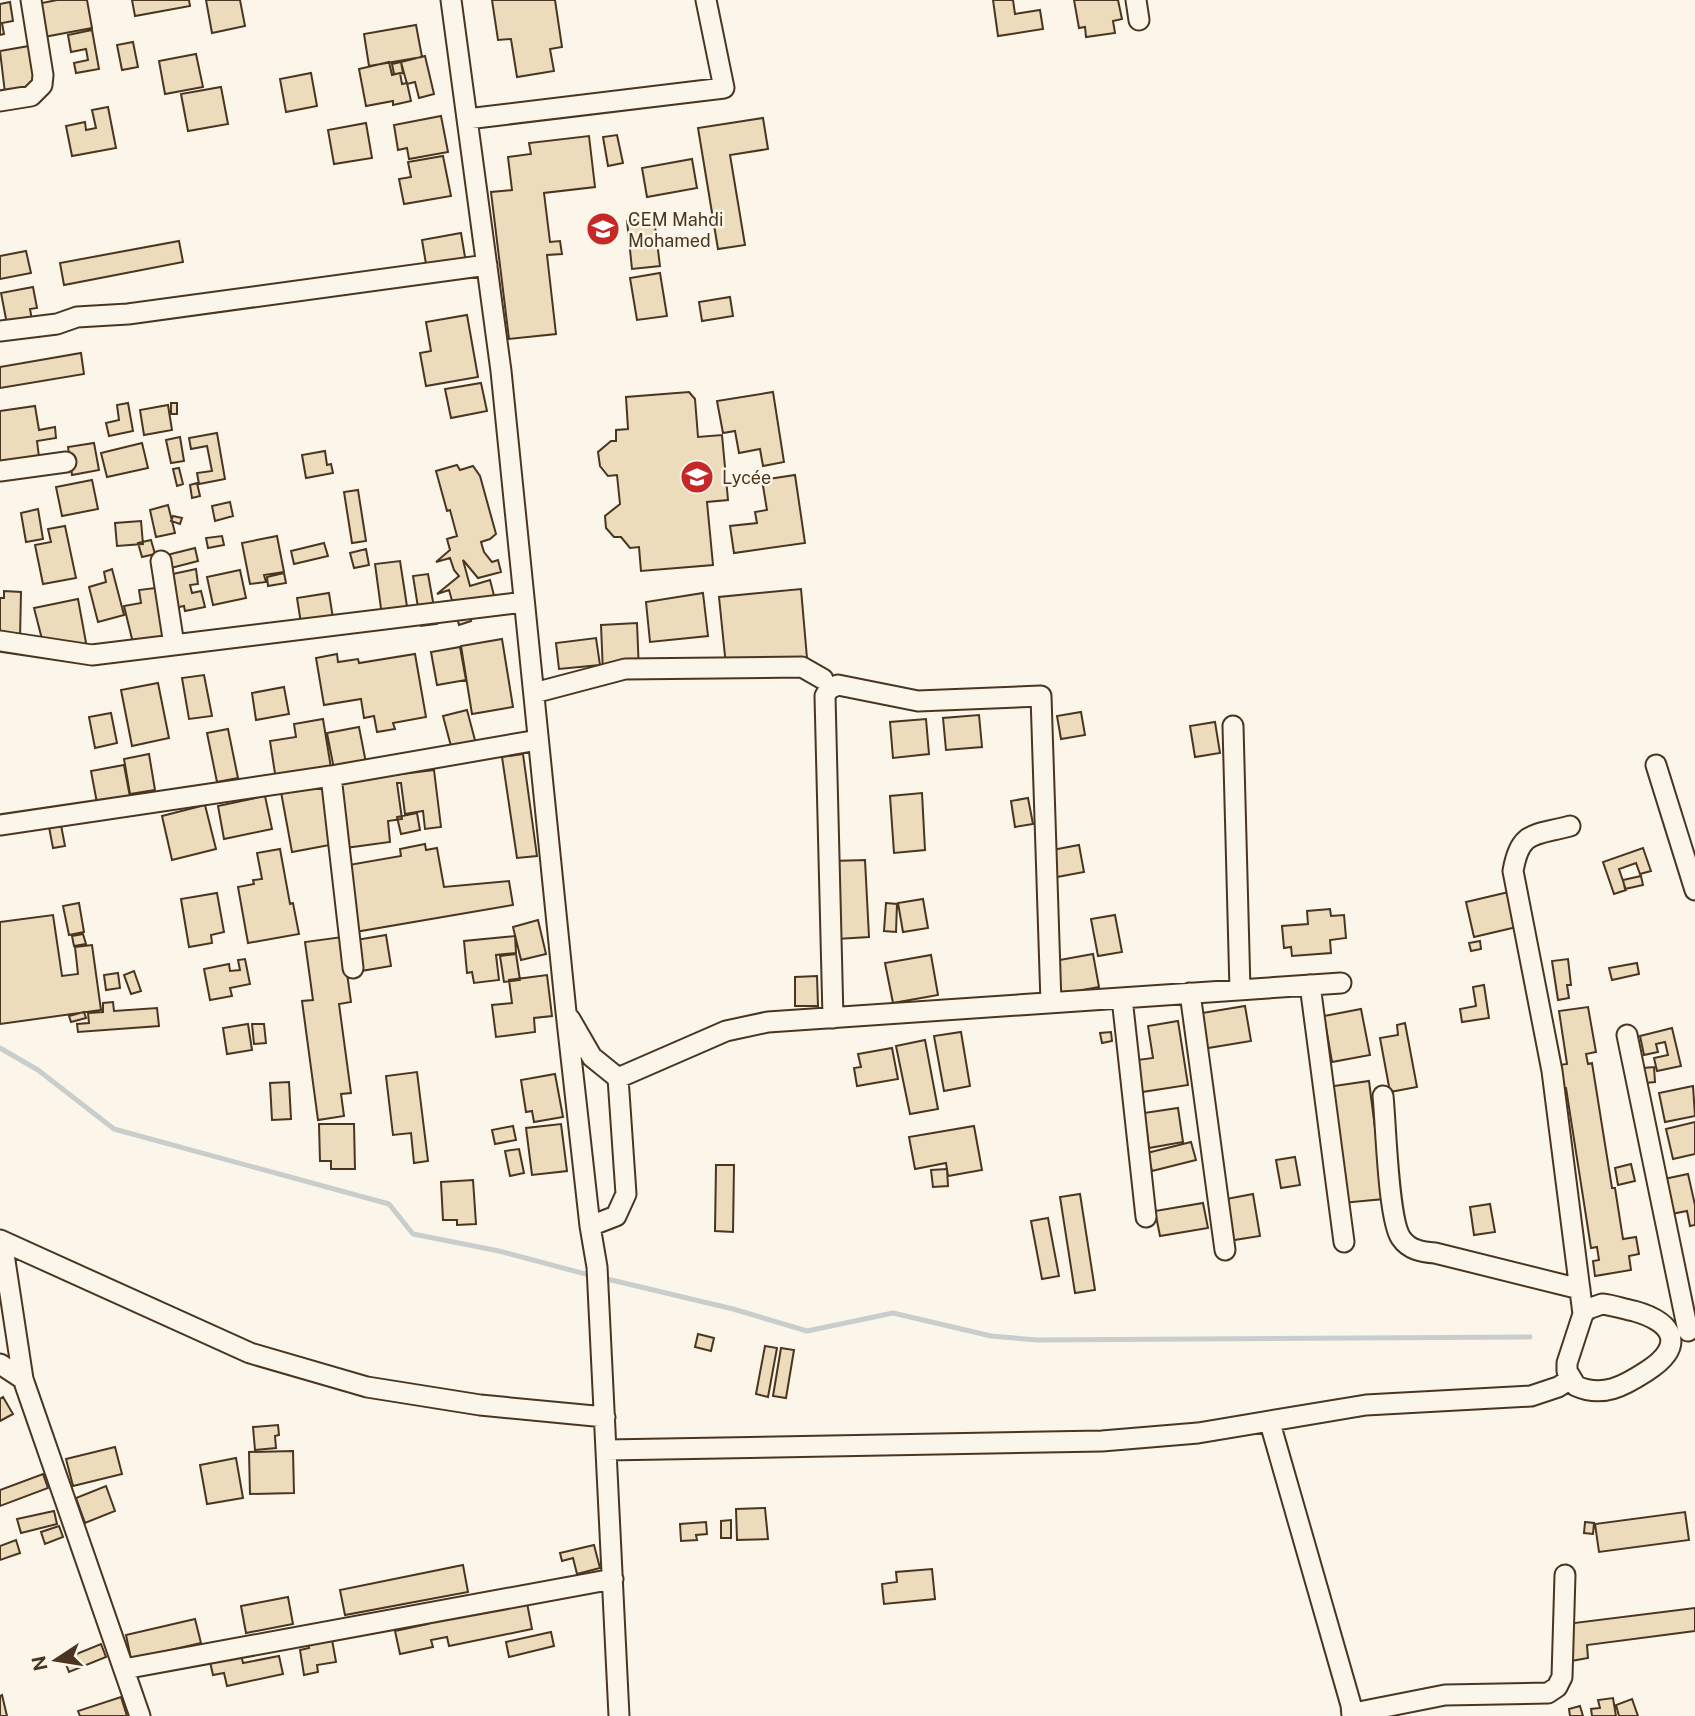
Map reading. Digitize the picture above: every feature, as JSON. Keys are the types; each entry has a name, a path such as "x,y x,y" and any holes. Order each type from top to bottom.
{"street":[{"path":"0,101 31,96 36,94 42,85 43,75 31,0"},
{"path":"451,0 501,372 566,1012 598,1276 620,1716"},
{"path":"467,119 724,88 706,0"},
{"path":"1136,0 1139,20"},
{"path":"0,331 57,324 77,317 128,314 487,265"},
{"path":"0,471 66,463"},
{"path":"161,561 174,645"},
{"path":"0,641 92,655 524,601"},
{"path":"534,693 625,668 802,667 823,679"},
{"path":"833,1018 825,696 829,689 838,685 918,701 1041,696 1051,1003"},
{"path":"1233,726 1240,990"},
{"path":"0,825 331,776 538,740"},
{"path":"1656,765 1695,890"},
{"path":"331,776 353,968"},
{"path":"1570,826 1527,837 1517,850 1513,871 1552,1071 1583,1314 1567,1363 1571,1379 1576,1386 1596,1392 1617,1389 1662,1362 1685,1332"},
{"path":"618,1078 726,1031 768,1023 1341,984"},
{"path":"1310,985 1344,1242"},
{"path":"1190,993 1225,1250"},
{"path":"1122,998 1146,1217"},
{"path":"566,1012 592,1057 618,1078 626,1195 616,1216 590,1226"},
{"path":"1627,1035 1685,1332"},
{"path":"1383,1096 1394,1219 1401,1239 1417,1251 1435,1253 1580,1289"},
{"path":"1,1241 250,1353 367,1387 480,1405 605,1417"},
{"path":"1,1241 23,1379 140,1716"},
{"path":"1583,1314 1595,1306 1610,1305 1651,1316 1665,1325 1685,1332"},
{"path":"0,1364 23,1379"},
{"path":"607,1450 1102,1441 1270,1423 1366,1405 1531,1396 1552,1390 1571,1379"},
{"path":"1270,1423 1353,1716 1359,1712 1445,1695 1548,1693 1557,1688 1562,1678 1565,1575"},
{"path":"124,1669 613,1579"}],"building":[{"path":"57,0 87,0 92,28 44,37 37,4"},
{"path":"132,0 189,0 190,6 135,16"},
{"path":"206,0 240,0 245,26 212,33"},
{"path":"492,0 555,0 562,47 550,49 554,71 517,77 511,39 498,40"},
{"path":"993,0 1013,0 1015,14 1040,10 1043,29 998,36"},
{"path":"1074,0 1118,0 1122,19 1113,21 1115,33 1086,37 1085,27 1079,28"},
{"path":"10,2 13,21 2,23 4,34 0,35 0,4"},
{"path":"416,25 422,57 369,66 364,34"},
{"path":"92,30 99,69 76,73 74,63 88,60 86,49 71,52 68,35"},
{"path":"133,42 138,67 122,70 117,45"},
{"path":"29,46 36,89 5,93 0,51"},
{"path":"196,54 203,87 165,94 159,61"},
{"path":"425,56 434,94 419,98 415,82 407,84 401,62"},
{"path":"389,62 392,75 400,73 402,84 407,83 411,101 366,106 359,69"},
{"path":"401,62 403,73 394,74 392,64"},
{"path":"311,73 317,106 286,112 280,79"},
{"path":"221,87 228,124 188,131 181,94"},
{"path":"108,107 116,148 72,156 66,126 85,122 86,130 96,128 92,110"},
{"path":"441,116 448,152 409,159 407,148 398,150 394,125"},
{"path":"763,118 768,149 730,155 745,245 718,249 698,128"},
{"path":"366,123 372,158 334,164 328,130"},
{"path":"617,135 623,163 608,166 603,137"},
{"path":"589,136 595,187 544,193 550,242 560,241 562,254 547,255 556,334 509,339 491,192 512,190 508,157 531,154 529,143"},
{"path":"443,156 451,196 404,204 399,179 411,177 408,162"},
{"path":"692,159 697,188 647,197 642,168"},
{"path":"654,218 660,266 632,269 627,221"},
{"path":"461,233 466,263 427,270 422,240"},
{"path":"179,241 183,262 64,285 60,263"},
{"path":"26,251 31,273 0,279 0,256"},
{"path":"660,273 667,316 637,320 630,278"},
{"path":"33,287 37,308 30,309 32,320 7,324 1,293"},
{"path":"730,297 733,316 702,321 699,302"},
{"path":"467,315 478,377 426,386 420,353 431,351 426,322"},
{"path":"81,353 84,374 0,388 0,367"},
{"path":"481,383 487,411 451,418 445,389"},
{"path":"689,392 695,399 698,437 722,435 728,500 707,502 713,565 641,571 639,547 630,548 621,537 614,537 606,528 605,516 620,504 617,475 608,476 600,466 598,452 611,441 616,441 616,430 628,429 626,397"},
{"path":"773,392 784,462 763,466 760,449 739,453 735,431 723,433 717,401"},
{"path":"128,403 133,431 109,436 106,423 119,420 117,405"},
{"path":"171,403 177,403 177,414 171,414"},
{"path":"168,405 172,430 144,435 140,410"},
{"path":"35,406 39,430 55,427 56,438 37,441 39,457 0,463 0,411"},
{"path":"217,433 225,479 199,484 197,473 212,471 207,446 191,449 189,438"},
{"path":"180,437 184,461 171,463 166,440"},
{"path":"94,443 99,470 72,475 68,447"},
{"path":"142,443 148,468 107,477 101,453"},
{"path":"325,451 327,465 331,464 333,473 306,478 302,455"},
{"path":"457,465 460,470 473,466 480,476 496,534 481,542 484,552 492,562 498,560 501,572 478,578 463,560 470,586 490,580 497,607 469,615 471,621 459,625 449,590 437,594 459,576 450,558 436,562 450,550 447,539 457,536 436,471"},
{"path":"179,468 183,484 177,486 173,469"},
{"path":"795,475 805,543 734,553 730,526 757,523 755,512 767,510 762,480"},
{"path":"92,480 98,509 62,516 56,487"},
{"path":"197,483 200,496 192,498 190,485"},
{"path":"358,490 366,541 352,543 344,492"},
{"path":"230,502 233,516 215,521 212,506"},
{"path":"168,505 175,533 156,537 150,510"},
{"path":"38,509 43,539 26,542 21,513"},
{"path":"173,516 182,518 180,524 171,521"},
{"path":"141,521 143,544 117,546 115,523"},
{"path":"65,526 76,578 43,584 35,545 51,542 48,529"},
{"path":"222,536 224,545 208,548 206,538"},
{"path":"277,536 284,572 264,575 266,582 250,584 242,543"},
{"path":"151,540 155,554 142,557 138,543"},
{"path":"324,543 328,556 294,564 291,551"},
{"path":"195,548 198,561 171,568 167,555"},
{"path":"366,549 369,565 354,568 350,553"},
{"path":"400,561 408,613 382,616 375,564"},
{"path":"112,569 124,615 98,622 89,587 106,582 104,572"},
{"path":"196,569 198,584 190,585 192,593 201,591 205,607 185,611 184,606 174,608 168,575"},
{"path":"240,570 246,598 213,605 207,577"},
{"path":"284,573 286,583 268,586 267,577"},
{"path":"428,574 437,624 421,626 413,576"},
{"path":"155,588 165,638 133,643 124,606 141,603 139,590"},
{"path":"801,589 807,658 726,666 719,597"},
{"path":"4,591 21,592 20,639 0,635 0,598 4,598"},
{"path":"329,593 335,631 303,636 297,598"},
{"path":"703,593 708,636 650,642 646,602"},
{"path":"78,599 87,648 43,643 34,608"},
{"path":"637,623 639,672 603,673 601,625"},
{"path":"596,638 600,665 559,669 556,643"},
{"path":"502,639 513,707 472,714 461,646"},
{"path":"460,647 466,680 437,685 431,652"},
{"path":"337,654 338,662 358,659 359,663 415,654 426,717 393,723 395,729 377,732 374,716 364,718 361,699 324,705 316,658"},
{"path":"204,675 212,716 189,719 182,678"},
{"path":"158,683 169,738 132,746 121,690"},
{"path":"284,687 289,714 256,720 252,693"},
{"path":"467,710 476,744 452,750 443,716"},
{"path":"1081,712 1085,735 1061,739 1057,716"},
{"path":"111,713 117,743 95,748 89,717"},
{"path":"979,715 982,747 946,750 943,718"},
{"path":"323,719 332,774 276,780 270,741 296,737 294,724"},
{"path":"926,719 929,754 893,758 890,722"},
{"path":"1215,722 1220,753 1195,757 1190,726"},
{"path":"359,727 366,763 334,769 327,733"},
{"path":"228,729 238,778 217,782 207,733"},
{"path":"149,754 155,790 130,794 124,759"},
{"path":"523,754 537,856 517,858 502,757"},
{"path":"124,765 130,797 97,803 91,771"},
{"path":"434,770 441,827 425,829 423,811 405,814 401,783 397,783 402,819 388,821 390,842 345,848 337,782"},
{"path":"324,784 335,844 292,852 281,792"},
{"path":"922,793 925,850 894,853 890,796"},
{"path":"265,796 272,829 224,839 218,806"},
{"path":"1028,798 1033,824 1015,827 1011,801"},
{"path":"205,805 216,849 172,860 162,816"},
{"path":"417,813 420,830 401,834 397,817"},
{"path":"61,825 65,846 53,848 49,827"},
{"path":"425,844 426,850 437,848 444,887 509,881 513,905 355,932 343,866 401,856 400,849"},
{"path":"1079,845 1084,872 1057,877 1052,850"},
{"path":"1643,848 1651,871 1640,874 1636,863 1619,869 1626,890 1614,894 1603,862"},
{"path":"280,849 290,904 293,903 299,934 248,943 238,887 254,884 253,880 262,879 257,853"},
{"path":"865,860 869,937 837,939 833,861"},
{"path":"1641,876 1643,885 1625,889 1623,880"},
{"path":"1513,891 1521,926 1474,937 1466,902"},
{"path":"217,893 224,932 211,935 212,943 189,947 181,899"},
{"path":"923,899 928,928 903,932 898,903"},
{"path":"79,903 84,932 69,935 63,906"},
{"path":"886,903 897,904 896,932 884,931"},
{"path":"1330,909 1331,916 1344,915 1346,938 1330,940 1331,953 1292,956 1291,947 1284,948 1282,926 1308,924 1307,911"},
{"path":"53,915 62,976 78,974 75,947 92,945 101,1010 0,1024 0,922"},
{"path":"1115,915 1122,952 1098,956 1091,919"},
{"path":"538,920 546,954 521,960 513,927"},
{"path":"83,934 86,944 74,946 72,936"},
{"path":"386,935 391,966 361,971 356,940"},
{"path":"515,936 516,953 496,955 499,980 474,983 472,972 467,973 464,941"},
{"path":"342,937 351,1002 339,1004 351,1093 341,1094 344,1116 318,1120 302,1001 313,1000 305,942"},
{"path":"1480,941 1481,949 1471,951 1469,943"},
{"path":"516,954 520,980 504,982 500,956"},
{"path":"1093,954 1099,987 1060,994 1054,961"},
{"path":"931,955 938,995 893,1003 885,963"},
{"path":"245,959 250,984 230,988 232,996 210,1000 204,969 229,964 230,971 240,970 238,960"},
{"path":"1568,959 1571,985 1567,985 1569,998 1558,1000 1552,961"},
{"path":"1637,963 1639,974 1612,980 1609,968"},
{"path":"134,971 141,991 131,994 124,975"},
{"path":"118,973 120,988 106,990 104,975"},
{"path":"547,975 552,1016 534,1018 535,1032 496,1037 492,1005 512,1003 509,980"},
{"path":"817,976 818,1006 795,1006 795,977"},
{"path":"1484,985 1489,1018 1462,1022 1460,1009 1476,1006 1473,987"},
{"path":"113,1002 114,1011 157,1008 159,1026 78,1032 77,1024 89,1023 88,1013 103,1012 103,1003"},
{"path":"1245,1006 1251,1041 1202,1049 1196,1014"},
{"path":"1588,1007 1596,1052 1586,1054 1588,1064 1592,1063 1612,1188 1615,1188 1623,1239 1636,1237 1639,1254 1629,1256 1631,1270 1595,1276 1593,1261 1599,1260 1597,1247 1591,1248 1566,1088 1562,1088 1559,1065 1567,1064 1559,1011"},
{"path":"1361,1009 1370,1055 1332,1062 1324,1016"},
{"path":"84,1012 86,1018 71,1022 69,1016"},
{"path":"1178,1021 1188,1085 1142,1092 1137,1060 1153,1058 1148,1026"},
{"path":"1405,1023 1417,1087 1390,1092 1380,1038 1398,1035 1397,1025"},
{"path":"248,1024 252,1050 227,1054 223,1028"},
{"path":"252,1024 264,1024 266,1043 254,1044"},
{"path":"1672,1028 1681,1066 1657,1071 1654,1058 1668,1055 1665,1042 1656,1044 1658,1052 1644,1055 1640,1036"},
{"path":"961,1032 970,1086 944,1091 934,1036"},
{"path":"1111,1032 1112,1041 1102,1043 1100,1033"},
{"path":"925,1040 938,1109 910,1114 896,1046"},
{"path":"892,1048 898,1079 857,1086 854,1068 861,1067 858,1054"},
{"path":"1654,1067 1655,1082 1645,1083 1643,1068"},
{"path":"417,1072 428,1161 414,1163 411,1133 393,1135 386,1076"},
{"path":"555,1074 563,1117 534,1122 532,1111 526,1112 521,1080"},
{"path":"1369,1081 1384,1199 1342,1203 1327,1087"},
{"path":"289,1082 291,1119 272,1120 270,1083"},
{"path":"1693,1086 1695,1116 1665,1122 1659,1093"},
{"path":"1178,1108 1183,1142 1149,1148 1144,1113"},
{"path":"1695,1122 1695,1154 1673,1159 1666,1129"},
{"path":"319,1124 354,1124 355,1169 331,1169 331,1161 320,1161"},
{"path":"561,1124 567,1171 532,1175 526,1128"},
{"path":"513,1126 516,1140 495,1144 492,1130"},
{"path":"974,1126 982,1170 948,1176 946,1163 915,1169 909,1137"},
{"path":"1191,1142 1196,1160 1152,1171 1147,1153"},
{"path":"519,1149 524,1173 510,1176 505,1151"},
{"path":"1295,1157 1300,1185 1281,1188 1276,1160"},
{"path":"1631,1164 1635,1181 1618,1185 1615,1168"},
{"path":"716,1165 734,1165 733,1232 715,1231"},
{"path":"947,1169 948,1186 933,1187 931,1170"},
{"path":"1688,1174 1695,1205 1695,1225 1690,1226 1687,1211 1666,1215 1659,1180"},
{"path":"473,1180 476,1224 457,1225 457,1220 443,1220 441,1182"},
{"path":"1080,1194 1095,1290 1075,1293 1060,1197"},
{"path":"1253,1194 1260,1236 1228,1241 1221,1200"},
{"path":"1203,1203 1208,1228 1160,1236 1155,1211"},
{"path":"1490,1204 1495,1232 1474,1235 1470,1207"},
{"path":"1048,1218 1059,1276 1042,1279 1031,1221"},
{"path":"698,1334 714,1338 711,1351 695,1347"},
{"path":"765,1346 777,1348 768,1397 756,1394"},
{"path":"781,1348 794,1350 786,1398 773,1396"},
{"path":"3,1397 13,1414 0,1421 0,1399"},
{"path":"278,1425 276,1448 255,1450 253,1427"},
{"path":"115,1447 122,1474 73,1486 66,1459"},
{"path":"293,1451 294,1493 250,1494 249,1452"},
{"path":"236,1458 243,1498 207,1504 200,1465"},
{"path":"43,1474 48,1488 0,1506 0,1490"},
{"path":"106,1486 115,1511 85,1523 76,1498"},
{"path":"765,1508 768,1539 737,1540 736,1509"},
{"path":"54,1511 57,1524 21,1533 17,1519"},
{"path":"1685,1512 1689,1540 1599,1552 1595,1524"},
{"path":"731,1520 731,1538 721,1538 721,1521"},
{"path":"706,1522 707,1534 696,1535 697,1540 681,1541 680,1524"},
{"path":"1585,1522 1594,1523 1593,1534 1584,1533"},
{"path":"59,1526 63,1537 45,1544 41,1532"},
{"path":"16,1540 20,1553 0,1560 0,1546"},
{"path":"594,1545 600,1568 577,1574 573,1558 562,1561 560,1553"},
{"path":"463,1565 468,1592 345,1615 340,1590"},
{"path":"932,1569 935,1599 884,1604 882,1584 897,1582 896,1572"},
{"path":"288,1597 293,1624 246,1633 241,1606"},
{"path":"527,1603 532,1629 449,1646 447,1637 431,1640 433,1647 400,1654 395,1631 428,1624 427,1617"},
{"path":"1695,1608 1695,1631 1587,1645 1588,1658 1571,1661 1566,1624"},
{"path":"195,1619 201,1643 131,1659 126,1635"},
{"path":"551,1632 554,1646 509,1657 506,1642"},
{"path":"331,1634 336,1662 317,1665 318,1672 304,1675 300,1650 309,1648 307,1638"},
{"path":"101,1644 106,1657 69,1672 64,1659"},
{"path":"239,1646 243,1663 279,1656 283,1674 227,1686 224,1673 213,1675 208,1653"},
{"path":"2,1695 7,1716 0,1716"},
{"path":"121,1697 127,1716 80,1716 78,1711"},
{"path":"1613,1698 1616,1716 1592,1716 1591,1709 1600,1708 1598,1700"},
{"path":"1632,1699 1638,1716 1619,1716 1616,1705"},
{"path":"1580,1706 1583,1716 1570,1716 1569,1709"}],"waterway":[{"path":"0,1048 38,1070 114,1129 389,1204 413,1234 499,1251 593,1276"},
{"path":"603,1278 733,1309 807,1331 893,1313 991,1336 1037,1340 1530,1337"}],"place":[{"name":"CEM Mahdi Mohamed","path":"603,229"},
{"name":"Lycée","path":"697,477"}]}
